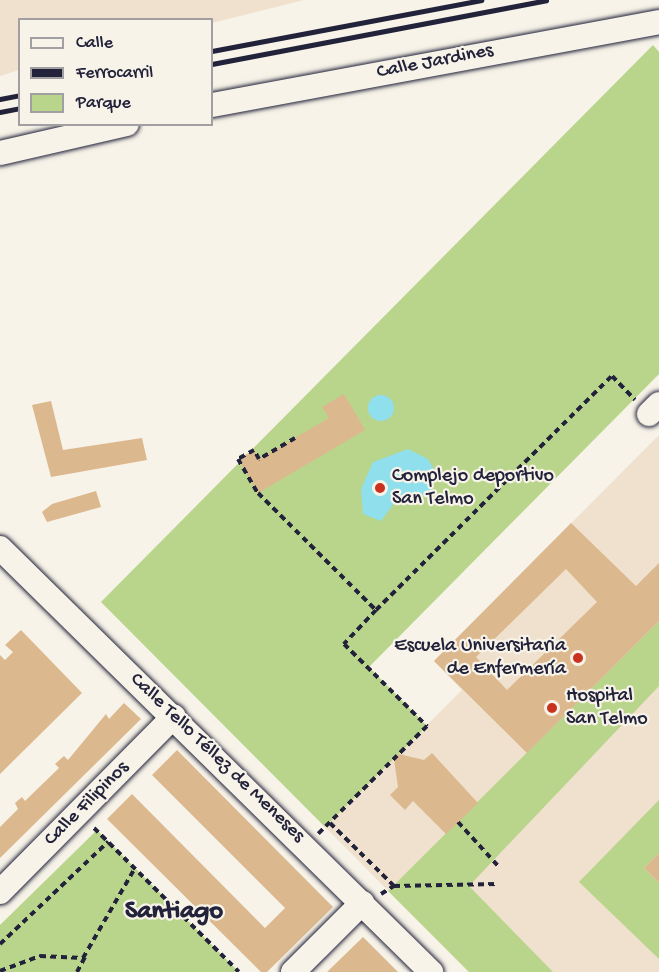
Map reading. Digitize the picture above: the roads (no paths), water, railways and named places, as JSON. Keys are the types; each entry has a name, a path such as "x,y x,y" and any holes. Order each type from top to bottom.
{"street":[{"name":"Calle Jardines","path":"213,105 659,22"},
{"path":"0,153 118,126"},
{"name":"Calle Tello Téllez de Meneses","path":"0,548 174,716 431,972"},
{"name":"Calle Filipinos","path":"0,892 174,716"},
{"path":"294,972 362,903"}],"water":[{"path":"381,395 390,399 394,408 390,417 381,421 372,417 368,408 372,399"},
{"path":"408,449 428,459 436,473 430,494 398,498 381,521 363,514 361,489 373,462"}],"railway":[{"path":"213,51 481,0"},
{"path":"213,64 546,0"},
{"path":"0,99 18,95"},
{"path":"0,112 18,108"}],"place":[{"name":"Complejo deportivo San Telmo","path":"380,488"},
{"name":"Escuela Universitaria de Enfermería","path":"578,658"},
{"name":"Hospital San Telmo","path":"552,708"}],"district":[{"name":"Santiago","path":"174,913"}]}
